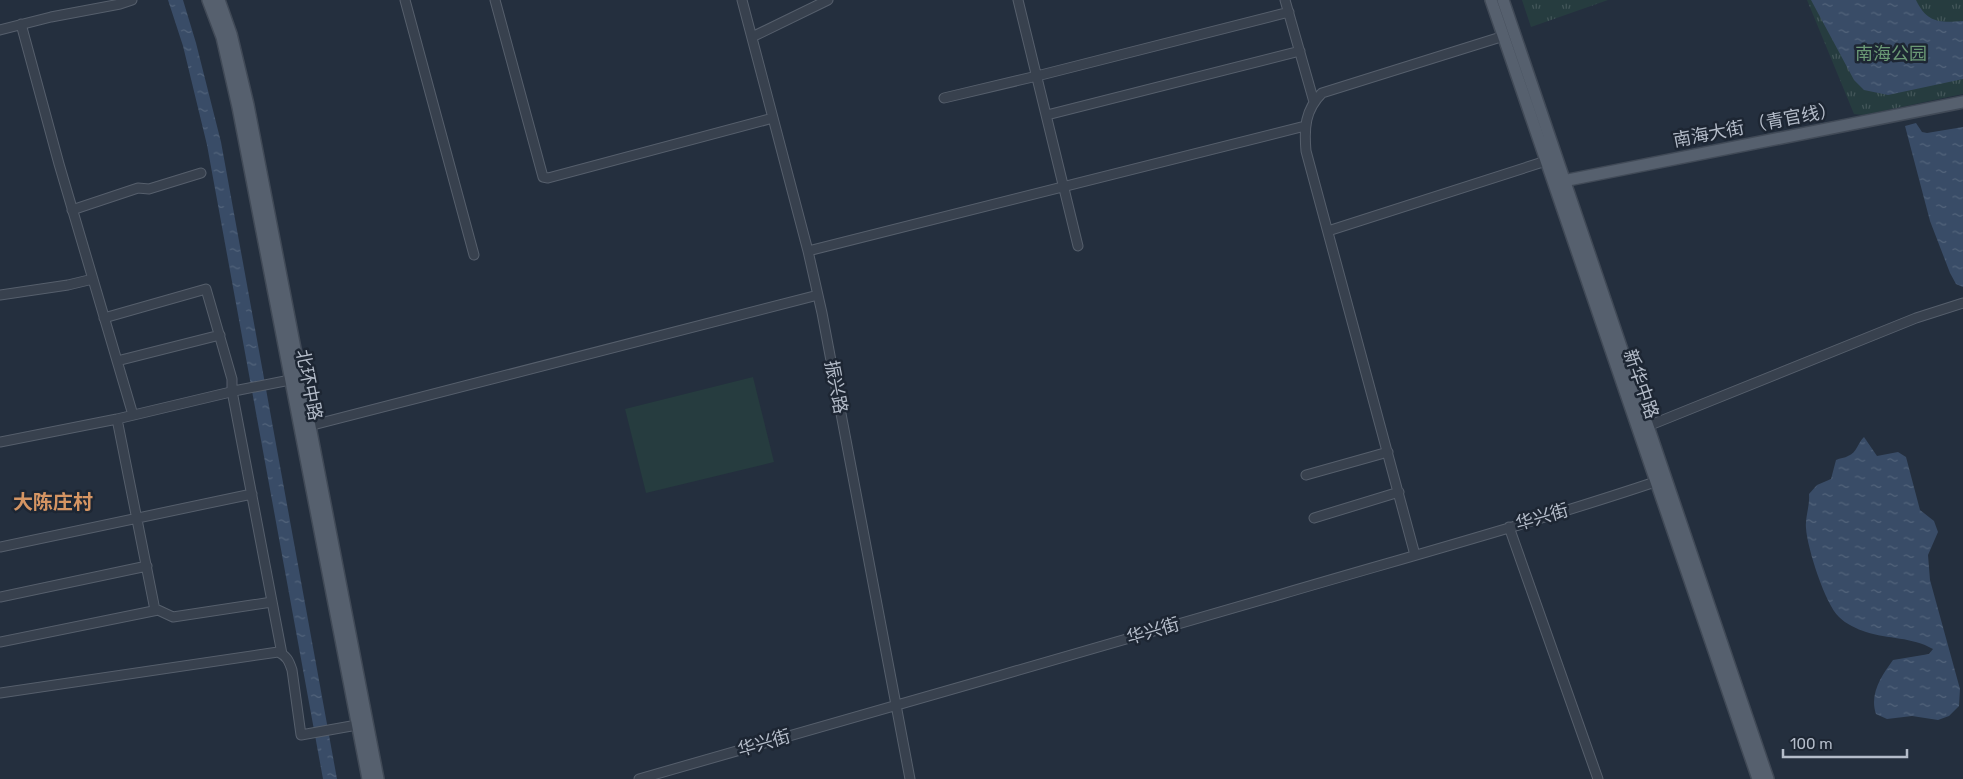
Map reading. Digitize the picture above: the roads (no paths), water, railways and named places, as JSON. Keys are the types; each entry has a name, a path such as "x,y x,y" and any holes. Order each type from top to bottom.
{"main road":[{"name":"北环中路","path":"208,0 222,37 238,108 368,779"},
{"name":"北环中路","path":"219,0 231,34 248,105 378,779"},
{"name":"新华中路","path":"1491,0 1546,161 1559,182 1648,426 1661,480 1758,779"},
{"name":"新华中路","path":"1503,0 1559,182 1661,480 1768,779"},
{"name":"南海大街 （青官线）","path":"1559,182 1963,102"}],"street":[{"path":"0,30 132,0"},
{"path":"404,0 474,255"},
{"path":"495,0 543,177 557,175 773,118"},
{"name":"振兴路","path":"742,0 808,251 818,296 910,779"},
{"path":"752,37 828,0"},
{"path":"1018,0 1078,246"},
{"path":"1285,0 1314,102"},
{"path":"944,98 1289,12"},
{"path":"21,24 72,210 133,415"},
{"path":"1415,555 1306,151 1305,126 1309,109 1322,94 1504,36"},
{"path":"1047,115 1300,51"},
{"path":"808,251 1305,126"},
{"path":"1328,232 1546,161"},
{"path":"72,210 138,188 149,189 201,173"},
{"path":"0,296 93,279"},
{"path":"104,318 206,289 232,379 232,391 282,654"},
{"path":"309,426 818,296"},
{"path":"1648,426 1916,318 1963,303"},
{"path":"117,361 220,335"},
{"path":"0,442 117,419 232,391 290,380"},
{"path":"117,419 155,610"},
{"path":"1306,475 1388,452"},
{"name":"华兴街","path":"639,779 1593,503 1661,480"},
{"path":"1314,518 1398,492"},
{"path":"0,548 252,494"},
{"path":"1509,527 1598,779"},
{"path":"0,597 147,566"},
{"path":"0,642 155,610 173,617 272,602"},
{"path":"0,693 278,652 289,661 292,670 301,735 357,725"}],"water":[{"path":"168,0 183,0 221,142 337,779 323,779 207,145 183,46"},
{"name":"南海公园","path":"1811,0 1916,0 1920,8 1935,20 1948,22 1963,21 1963,79 1888,95 1864,90 1854,80"},
{"path":"1916,123 1922,132 1927,133 1963,127 1963,287 1956,284 1950,273 1930,221 1905,126"},
{"path":"1864,437 1877,456 1898,452 1906,457 1920,510 1934,521 1938,532 1928,555 1930,580 1960,689 1959,706 1949,716 1938,720 1912,716 1887,719 1876,714 1874,707 1875,692 1881,678 1893,660 1929,654 1933,649 1917,642 1866,632 1842,620 1828,600 1818,575 1807,537 1806,524 1809,494 1817,485 1831,479 1836,460 1851,455"}],"district":[{"name":"大陈庄村","path":"53,502"}]}
